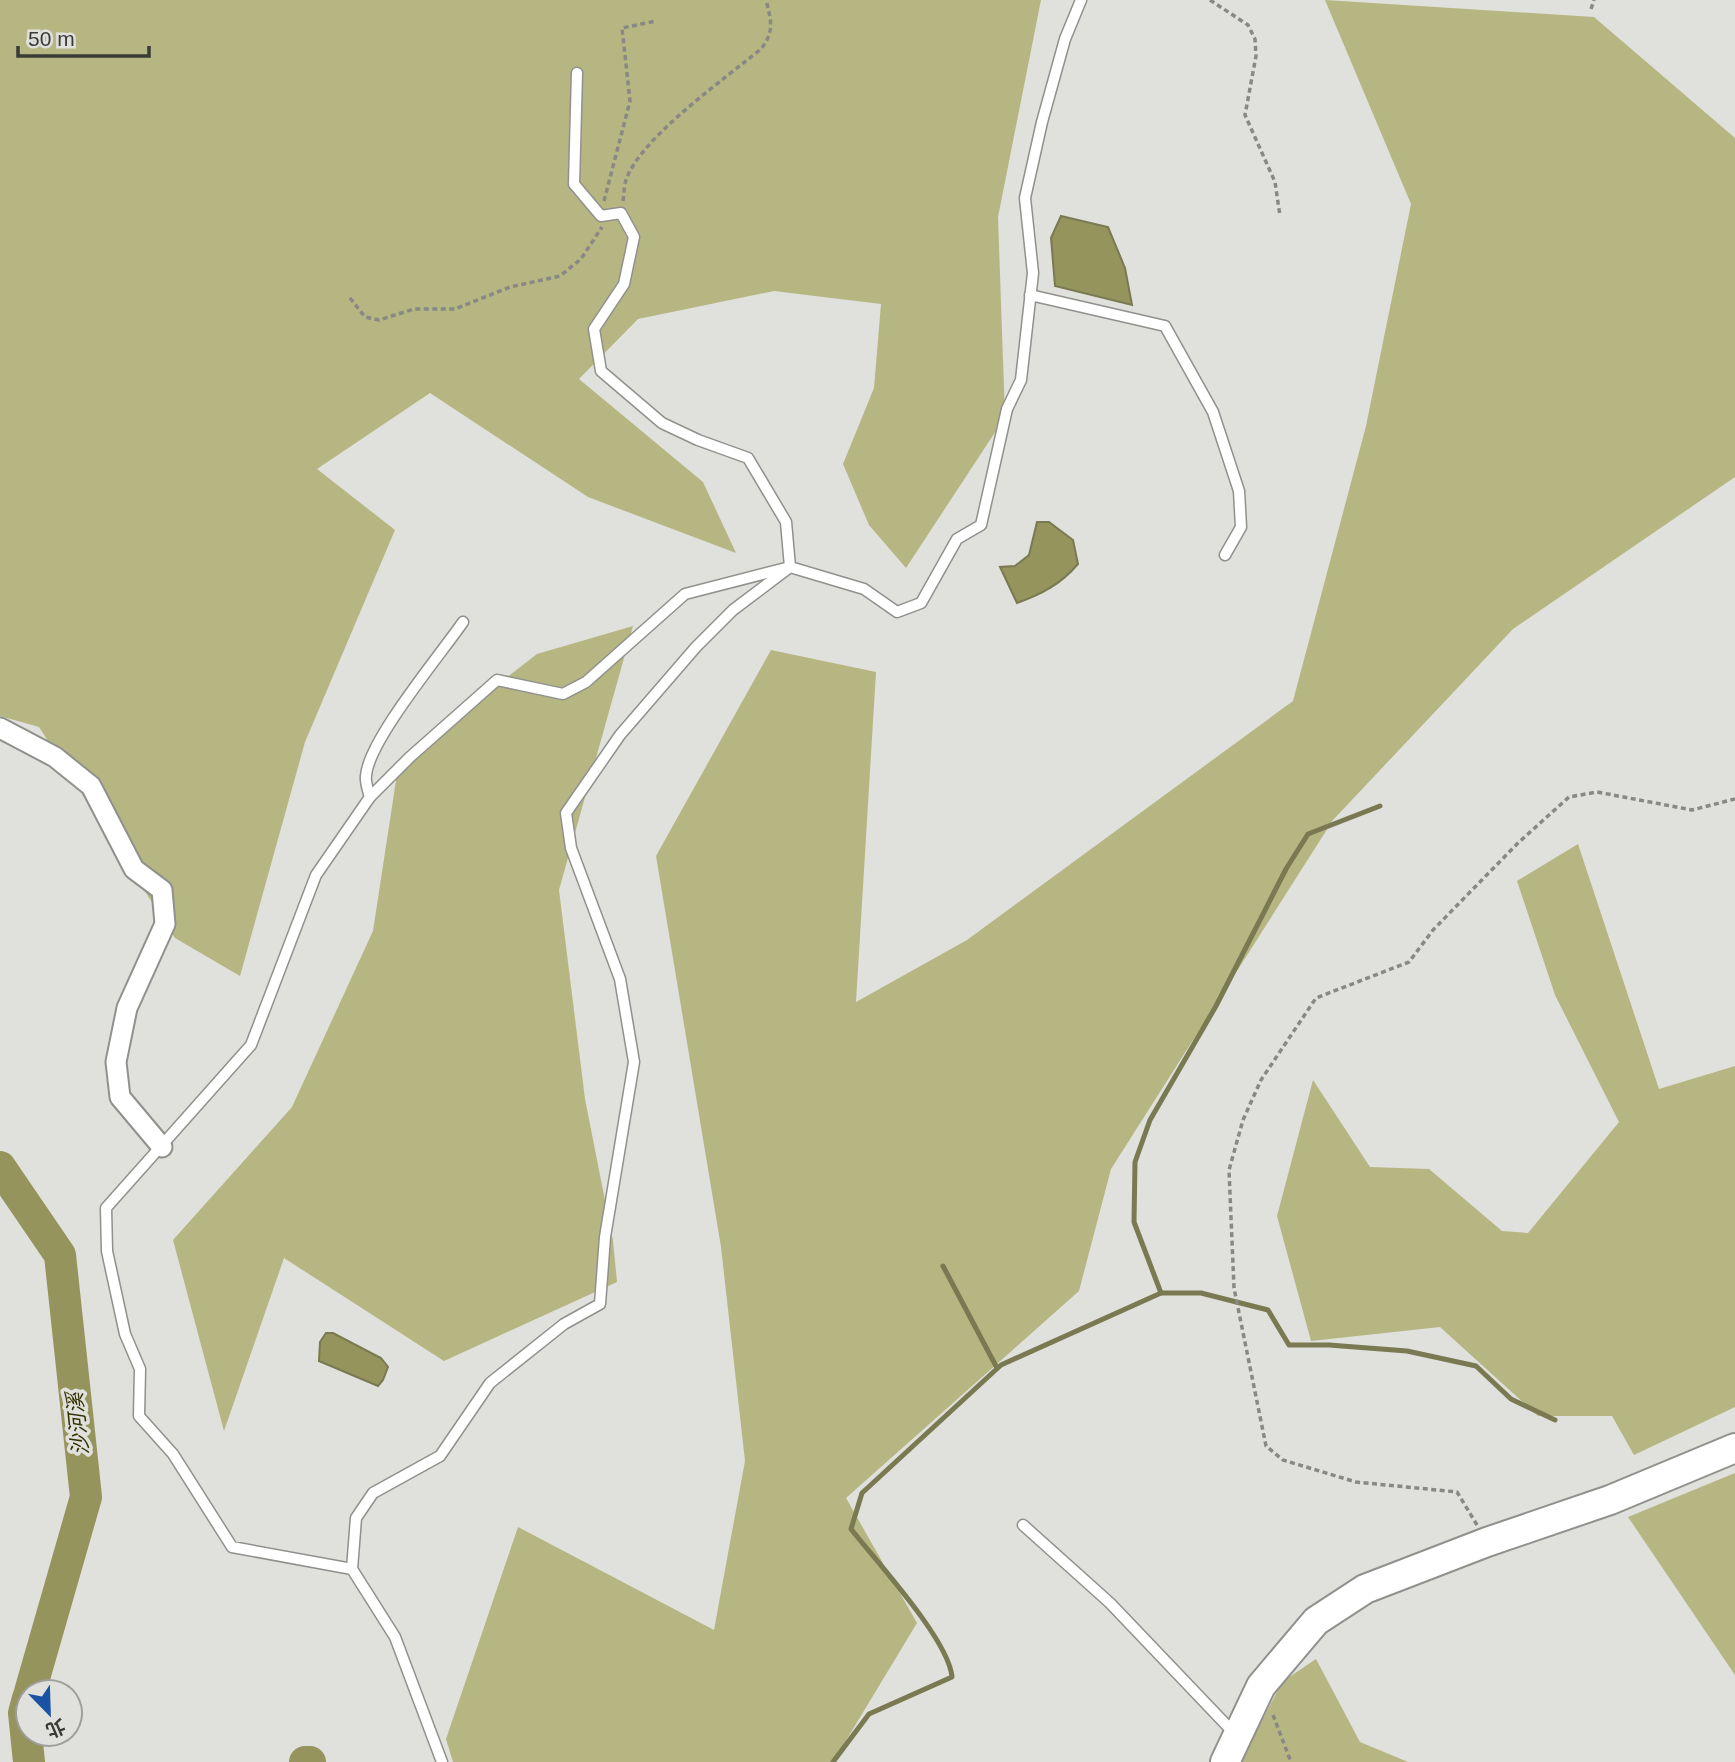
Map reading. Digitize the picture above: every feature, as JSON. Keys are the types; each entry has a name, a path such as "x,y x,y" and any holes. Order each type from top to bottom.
{"street":[{"path":"0,728 55,757 91,786 134,869 162,890 164,924 127,1008 116,1062 120,1097 162,1147"},
{"path":"1225,1762 1261,1686 1316,1620 1365,1589 1487,1542 1610,1500 1735,1448"}],"lane":[{"path":"352,1569 232,1548 173,1454 139,1416 140,1368 125,1334 107,1251 106,1208 251,1045 316,875 370,797 410,757 497,680 564,694 586,682 685,594 790,567 864,589 897,612 921,603 957,539 981,525 1007,409 1021,380 1033,273 1025,198 1065,39 1081,0"},
{"path":"577,73 574,184 601,216 621,213 634,237 624,284 594,329 601,371 662,423 698,440 748,458 786,522 790,567"},
{"path":"1030,295 1165,326 1213,412 1240,491 1241,527 1225,555"},
{"path":"442,1762 395,1637 352,1569 356,1518 373,1493 440,1456 490,1383 564,1324 600,1304 605,1237 634,1062 620,979 571,848 566,813 620,735 696,647 733,610 790,567"},
{"path":"370,797 366,777 371,756 386,730 463,622"},
{"path":"1023,1525 1110,1604 1237,1736"}],"path":[{"path":"621,213 626,179 645,150 668,126 761,49 769,38 773,25 766,0"},
{"path":"1210,0 1248,25 1255,39 1256,56 1245,115 1275,182 1280,216"},
{"path":"1591,9 1594,0"},
{"path":"350,298 365,317 379,320 414,309 455,310 510,287 560,276 581,259 605,223 601,216 630,101 622,29 656,21"},
{"path":"1487,1542 1457,1492 1356,1482 1283,1460 1266,1446 1234,1288 1229,1170 1243,1120 1261,1080 1316,998 1409,962 1433,930 1569,797 1597,792 1692,810 1735,799"},
{"path":"1261,1686 1291,1762"}],"green space":[{"path":"0,0 1041,0 998,217 1005,417 906,568 869,525 843,464 874,388 881,304 774,291 638,319 579,379 703,482 736,553 588,497 430,393 317,469 395,530 305,742 240,976 175,938 39,727 0,716"},
{"path":"1325,0 1594,17 1735,138 1735,477 1513,629 1333,820 1111,1169 1079,1291 846,1498 917,1623 833,1762 453,1762 446,1739 518,1527 714,1630 745,1461 721,1247 656,856 771,650 876,672 856,1002 967,940 1293,701 1366,426 1411,204"},
{"path":"633,626 559,890 585,1099 613,1241 617,1282 444,1361 284,1258 224,1431 173,1240 292,1107 373,931 399,761 537,654"},
{"path":"1578,844 1659,1089 1735,1066 1735,1407 1634,1455 1612,1416 1538,1416 1440,1327 1311,1341 1277,1216 1313,1080 1370,1167 1429,1169 1502,1231 1528,1233 1619,1122 1555,995 1517,881"},
{"path":"1735,1473 1735,1675 1628,1517"},
{"path":"1316,1659 1360,1742 1408,1762 1241,1762 1282,1682"}],"shaded area":[{"path":"1061,216 1108,227 1125,268 1132,305 1055,286 1051,238"},
{"path":"1037,522 1049,522 1073,540 1078,564 1050,588 1017,603 1000,567 1015,566 1029,555"},
{"path":"326,1333 333,1333 381,1358 388,1367 378,1386 319,1361 320,1342"}],"waterway":[{"path":"1161,1293 1134,1222 1135,1162 1150,1120 1216,1006 1286,869 1308,834 1380,806"},
{"name":"沙河溪","path":"0,1167 60,1255 86,1497 34,1678"},
{"path":"943,1266 997,1368"},
{"path":"833,1762 869,1714 952,1677 948,1661 925,1622 851,1529 862,1493 1001,1365 1161,1293 1201,1293 1268,1310 1289,1345 1407,1351 1476,1366 1511,1399 1555,1420"},
{"name":"沙河溪","path":"28,1748 29,1762"},
{"name":"沙河溪","path":"305,1762 310,1762"}]}
